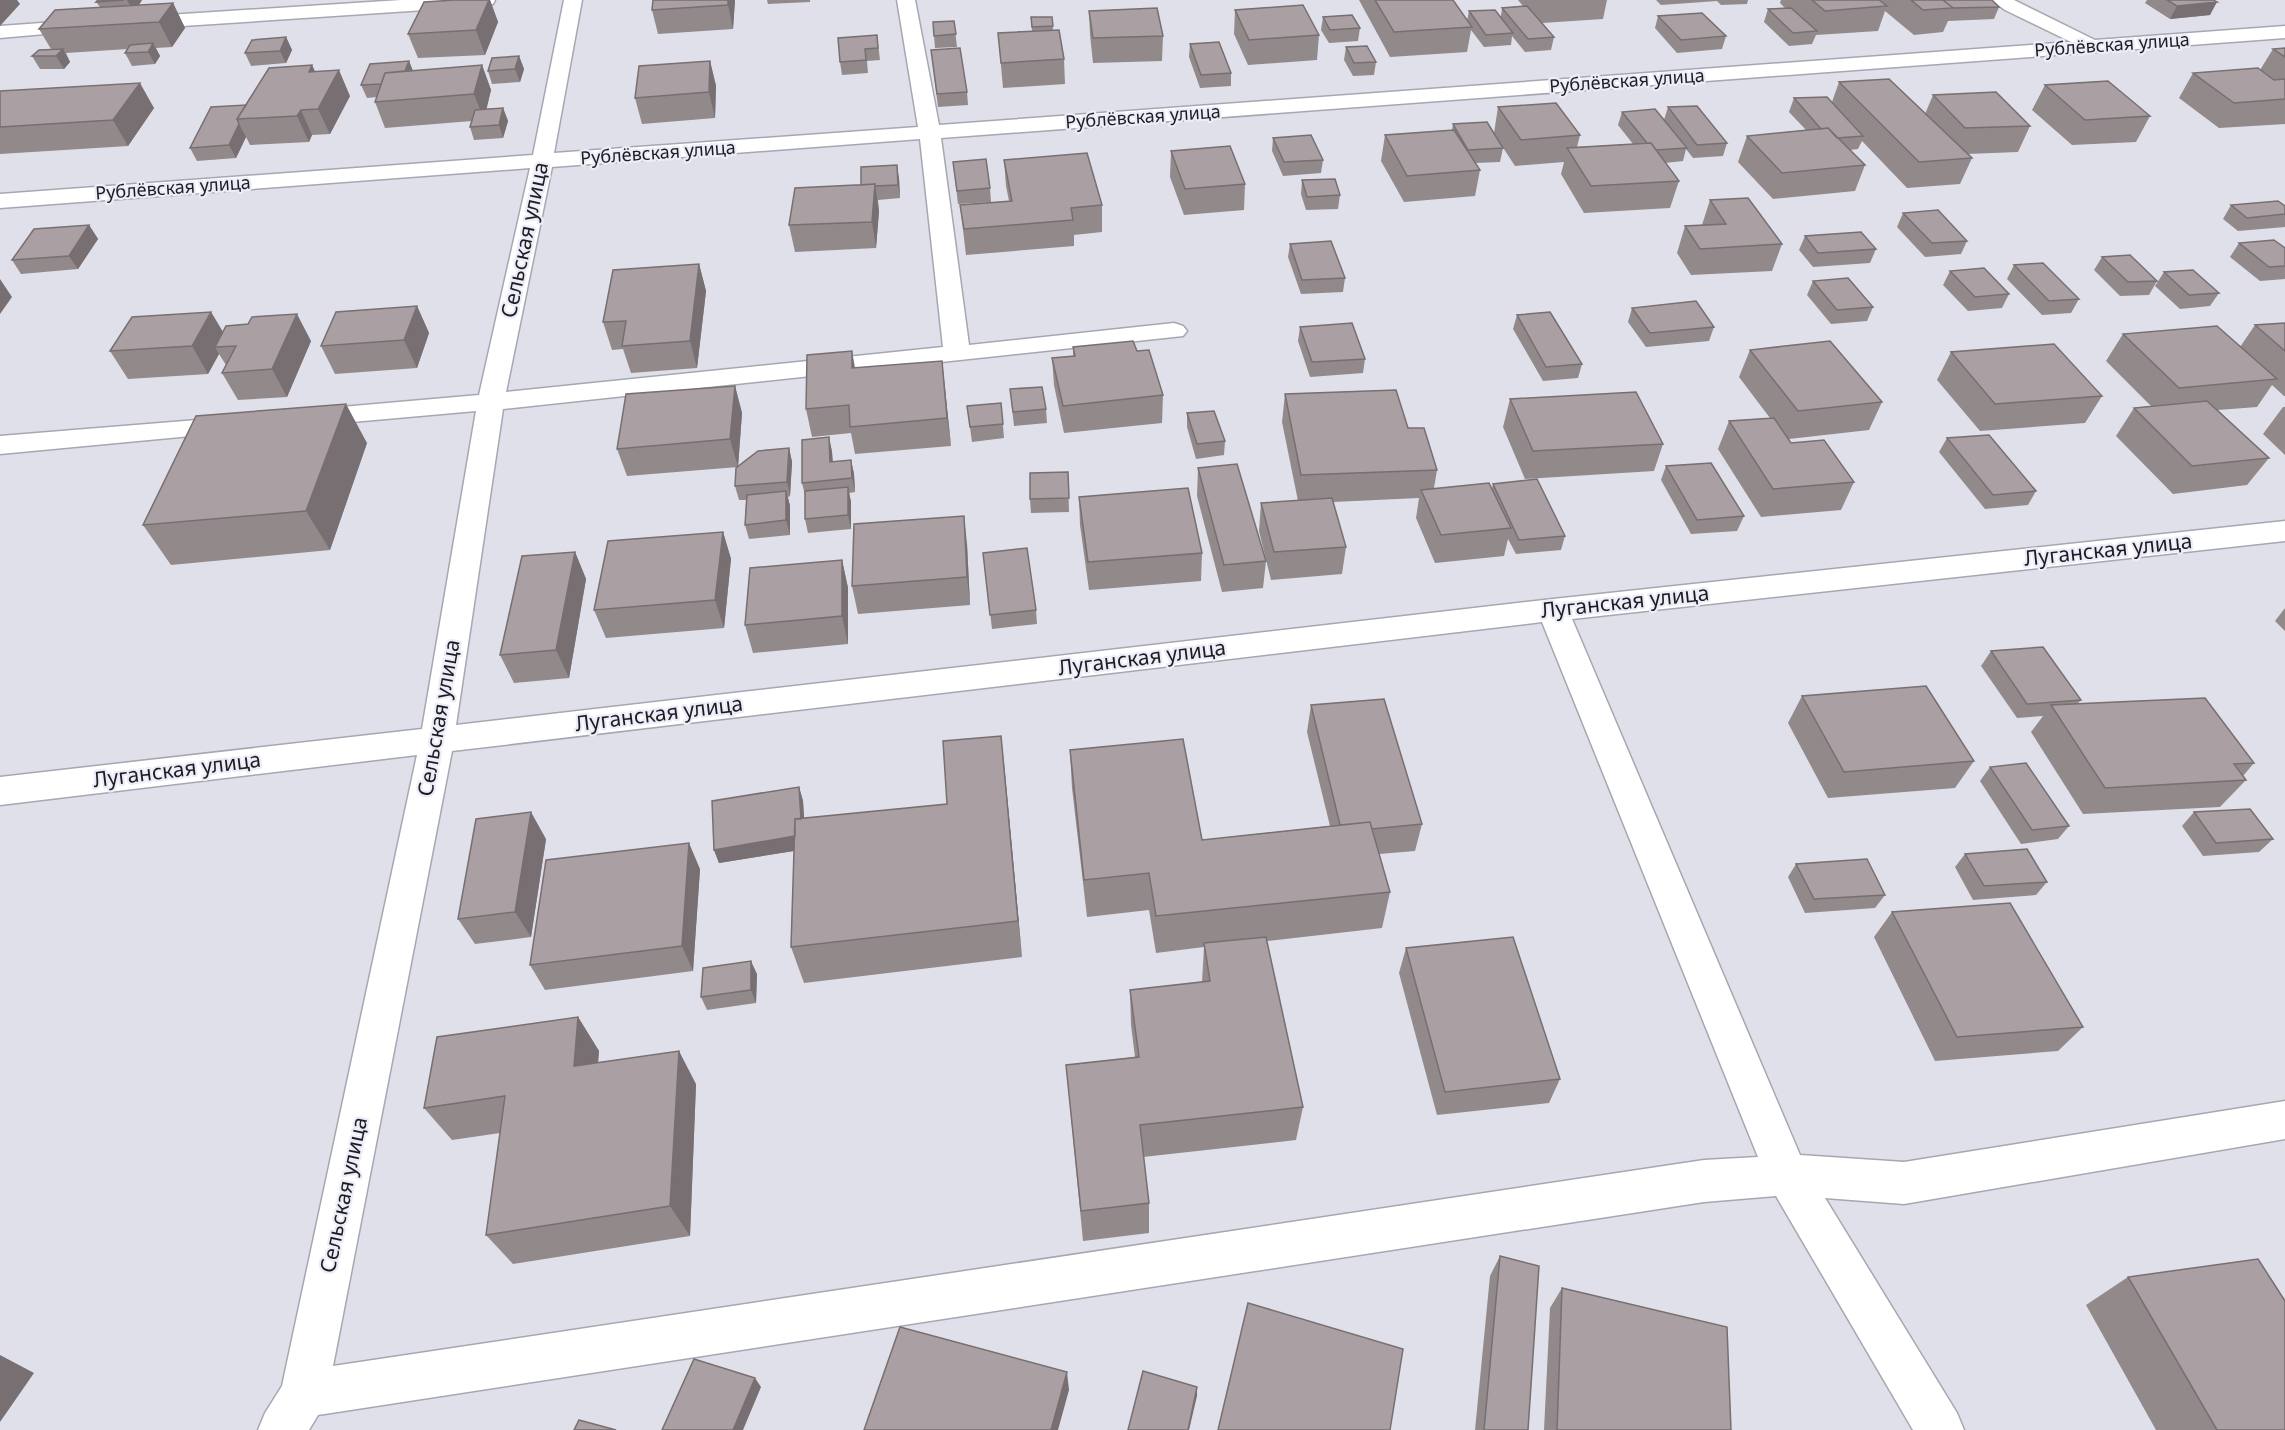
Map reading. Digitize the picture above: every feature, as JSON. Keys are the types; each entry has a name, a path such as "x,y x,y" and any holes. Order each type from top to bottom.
{"street":[{"path":"0,32 486,0"},
{"name":"Сельская улица","path":"282,1430 304,1394 437,740 491,402 542,162 573,0"},
{"path":"906,0 930,133 957,354"},
{"path":"2000,0 2027,15 2073,34 2093,46"},
{"name":"Рублёвская улица","path":"0,201 2285,32"},
{"path":"0,445 491,402 1174,331"},
{"name":"Луганская улица","path":"0,791 1553,610 2285,531"},
{"path":"1553,610 1787,1176 1940,1430"},
{"path":"304,1394 1692,1183 1787,1176 1904,1183 2285,1120"}],"building":[{"path":"98,0 124,0 96,2"},
{"path":"489,0 476,30 408,34 424,2"},
{"path":"653,0 728,0 728,5 652,10"},
{"path":"1375,0 1453,0 1472,27 1394,32"},
{"path":"1812,0 1879,0 1887,6 1825,11"},
{"path":"1911,0 1943,0 1953,8 1923,10"},
{"path":"1943,0 1992,0 1999,7 1953,8"},
{"path":"2167,0 2213,0 2217,2 2177,6"},
{"path":"173,3 159,22 39,29 55,10"},
{"path":"1303,5 1319,35 1249,40 1235,10"},
{"path":"1527,6 1554,37 1528,39 1502,8"},
{"path":"1157,8 1163,36 1093,38 1089,11"},
{"path":"1791,8 1817,31 1793,33 1768,9"},
{"path":"1495,10 1513,33 1486,35 1469,11"},
{"path":"1702,13 1726,36 1681,40 1658,16"},
{"path":"1352,15 1360,28 1330,30 1323,17"},
{"path":"1031,17 1052,17 1053,26 1032,27"},
{"path":"954,21 956,34 934,36 933,22"},
{"path":"1059,30 1064,59 1001,63 998,33"},
{"path":"877,35 878,48 865,49 866,60 840,62 838,38"},
{"path":"286,37 280,51 245,53 252,40"},
{"path":"1219,42 1231,73 1201,75 1190,44"},
{"path":"153,43 148,52 125,53 130,45"},
{"path":"1367,46 1376,62 1354,63 1346,47"},
{"path":"960,48 967,92 937,94 931,50"},
{"path":"2285,48 2285,57 2273,49"},
{"path":"63,49 56,56 32,56 39,50"},
{"path":"519,56 515,69 488,71 492,58"},
{"path":"409,61 405,71 385,73 381,84 361,85 370,64"},
{"path":"710,61 709,92 635,98 639,66"},
{"path":"312,65 309,72 339,70 318,109 301,110 297,116 237,119 269,68"},
{"path":"482,65 474,94 375,102 385,73"},
{"path":"2258,68 2274,80 2285,79 2285,99 2234,103 2193,73"},
{"path":"1889,79 1972,158 1919,162 1839,82"},
{"path":"2108,81 2150,116 2085,120 2045,85"},
{"path":"140,83 113,120 0,127 0,91"},
{"path":"1996,92 2030,126 1965,128 1933,95"},
{"path":"1827,97 1863,136 1837,138 1828,128 1821,129 1794,98"},
{"path":"1556,103 1580,135 1521,140 1498,107"},
{"path":"246,105 237,119 239,124 229,145 190,148 211,107"},
{"path":"1697,106 1727,143 1697,145 1668,107"},
{"path":"503,108 499,125 470,127 475,110"},
{"path":"1655,109 1687,148 1656,150 1651,143 1647,143 1622,112"},
{"path":"1487,122 1503,148 1468,150 1453,124"},
{"path":"1828,128 1865,165 1782,173 1747,136"},
{"path":"1454,130 1480,170 1407,176 1385,135"},
{"path":"1311,135 1323,160 1284,162 1273,138"},
{"path":"1651,143 1679,181 1591,186 1567,148"},
{"path":"1230,146 1245,184 1185,189 1171,151"},
{"path":"1087,153 1102,205 1071,208 1073,220 964,229 960,205 1012,201 1004,160"},
{"path":"986,159 990,188 957,191 953,162"},
{"path":"897,165 898,185 861,185 861,167"},
{"path":"1335,179 1340,195 1307,197 1302,180"},
{"path":"875,184 872,222 789,225 795,188"},
{"path":"1748,198 1782,244 1700,249 1685,226 1726,224 1710,200"},
{"path":"2278,201 2285,206 2285,214 2247,218 2231,205"},
{"path":"1938,210 1967,241 1932,243 1903,213"},
{"path":"89,225 69,256 12,260 34,229"},
{"path":"1861,232 1876,249 1818,253 1805,236"},
{"path":"2274,240 2285,248 2285,266 2269,267 2239,243"},
{"path":"1331,241 1345,278 1302,280 1290,244"},
{"path":"2130,255 2157,281 2128,282 2102,257"},
{"path":"2043,263 2079,299 2049,301 2014,265"},
{"path":"699,264 690,341 622,346 626,321 603,322 613,270"},
{"path":"1984,268 2009,294 1975,297 1950,271"},
{"path":"2193,270 2219,293 2189,295 2164,272"},
{"path":"1848,278 1873,307 1837,310 1813,281"},
{"path":"1696,301 1714,327 1650,333 1632,308"},
{"path":"417,306 404,340 321,346 336,312"},
{"path":"211,312 192,346 110,351 132,317"},
{"path":"1550,312 1582,364 1546,367 1517,315"},
{"path":"297,314 272,369 222,373 236,346 215,347 226,326 248,324 252,317"},
{"path":"1352,323 1365,359 1312,362 1300,327"},
{"path":"2285,323 2285,351 2255,325"},
{"path":"2217,326 2277,379 2179,388 2123,334"},
{"path":"1133,341 1137,351 1149,350 1163,395 1063,406 1052,358 1075,356 1073,347"},
{"path":"1830,341 1882,402 1798,411 1750,350"},
{"path":"2054,344 2102,396 1995,404 1951,352"},
{"path":"852,351 852,368 942,361 947,418 850,427 849,405 806,409 807,355"},
{"path":"735,386 730,439 617,449 626,394"},
{"path":"1042,387 1046,409 1013,412 1010,389"},
{"path":"1396,390 1408,428 1424,428 1437,470 1301,475 1285,394"},
{"path":"1636,392 1663,444 1533,451 1510,399"},
{"path":"2207,401 2269,458 2192,466 2134,408"},
{"path":"1001,403 1003,424 970,427 967,406"},
{"path":"346,404 306,511 143,525 196,416"},
{"path":"1214,411 1225,441 1197,444 1187,413"},
{"path":"1774,418 1791,443 1824,440 1854,482 1773,489 1729,421"},
{"path":"1989,435 2036,491 1993,495 1947,438"},
{"path":"829,437 830,462 851,460 852,478 802,483 802,440"},
{"path":"789,448 787,482 735,486 736,468 758,451"},
{"path":"1711,463 1744,516 1697,520 1666,466"},
{"path":"1237,464 1266,561 1224,565 1198,468"},
{"path":"1068,472 1069,498 1030,499 1030,473"},
{"path":"1537,479 1565,536 1519,540 1493,484"},
{"path":"1489,483 1511,528 1441,535 1421,490"},
{"path":"848,487 848,515 805,519 805,491"},
{"path":"1188,488 1202,553 1088,562 1079,497"},
{"path":"786,491 786,520 745,525 747,495"},
{"path":"1332,498 1346,547 1274,552 1261,503"},
{"path":"964,516 967,577 852,586 854,524"},
{"path":"723,532 715,600 594,610 608,541"},
{"path":"1027,548 1036,610 990,615 983,553"},
{"path":"575,552 556,650 500,655 522,556"},
{"path":"842,560 842,616 745,625 750,568"},
{"path":"2043,647 2081,700 2027,704 1991,651"},
{"path":"1926,686 1974,761 1844,772 1802,696"},
{"path":"2205,698 2254,763 2234,764 2246,780 2105,788 2051,705"},
{"path":"1384,699 1422,824 1372,829 1370,822 1340,825 1311,705"},
{"path":"1001,736 1018,921 791,947 795,819 947,804 943,741"},
{"path":"1183,739 1202,840 1370,822 1390,892 1156,916 1149,873 1084,880 1070,750"},
{"path":"2026,763 2069,826 2032,830 1990,767"},
{"path":"799,787 801,819 795,819 795,836 714,850 712,801"},
{"path":"2250,809 2273,839 2216,843 2194,812"},
{"path":"531,812 515,912 458,919 476,819"},
{"path":"689,843 682,946 530,965 546,860"},
{"path":"2027,849 2047,882 1984,886 1965,854"},
{"path":"1867,859 1885,895 1814,899 1796,864"},
{"path":"2010,903 2083,1027 1957,1037 1892,912"},
{"path":"1266,937 1303,1107 1140,1125 1149,1203 1081,1211 1066,1065 1139,1057 1130,990 1210,981 1204,943"},
{"path":"1513,937 1560,1079 1445,1092 1406,948"},
{"path":"751,961 751,990 701,997 703,968"},
{"path":"578,1017 574,1066 679,1051 670,1206 486,1235 505,1096 424,1108 437,1037"},
{"path":"1500,1256 1539,1266 1528,1430 1484,1430"},
{"path":"2258,1259 2285,1301 2285,1430 2217,1430 2128,1277"},
{"path":"1562,1288 1727,1327 1731,1430 1557,1430"},
{"path":"1248,1303 1403,1349 1390,1430 1218,1430"},
{"path":"900,1327 1067,1372 1051,1430 864,1430"},
{"path":"694,1359 755,1378 733,1430 662,1430"},
{"path":"1143,1371 1197,1387 1188,1430 1128,1430"},
{"path":"579,1420 616,1430 574,1430"}]}
